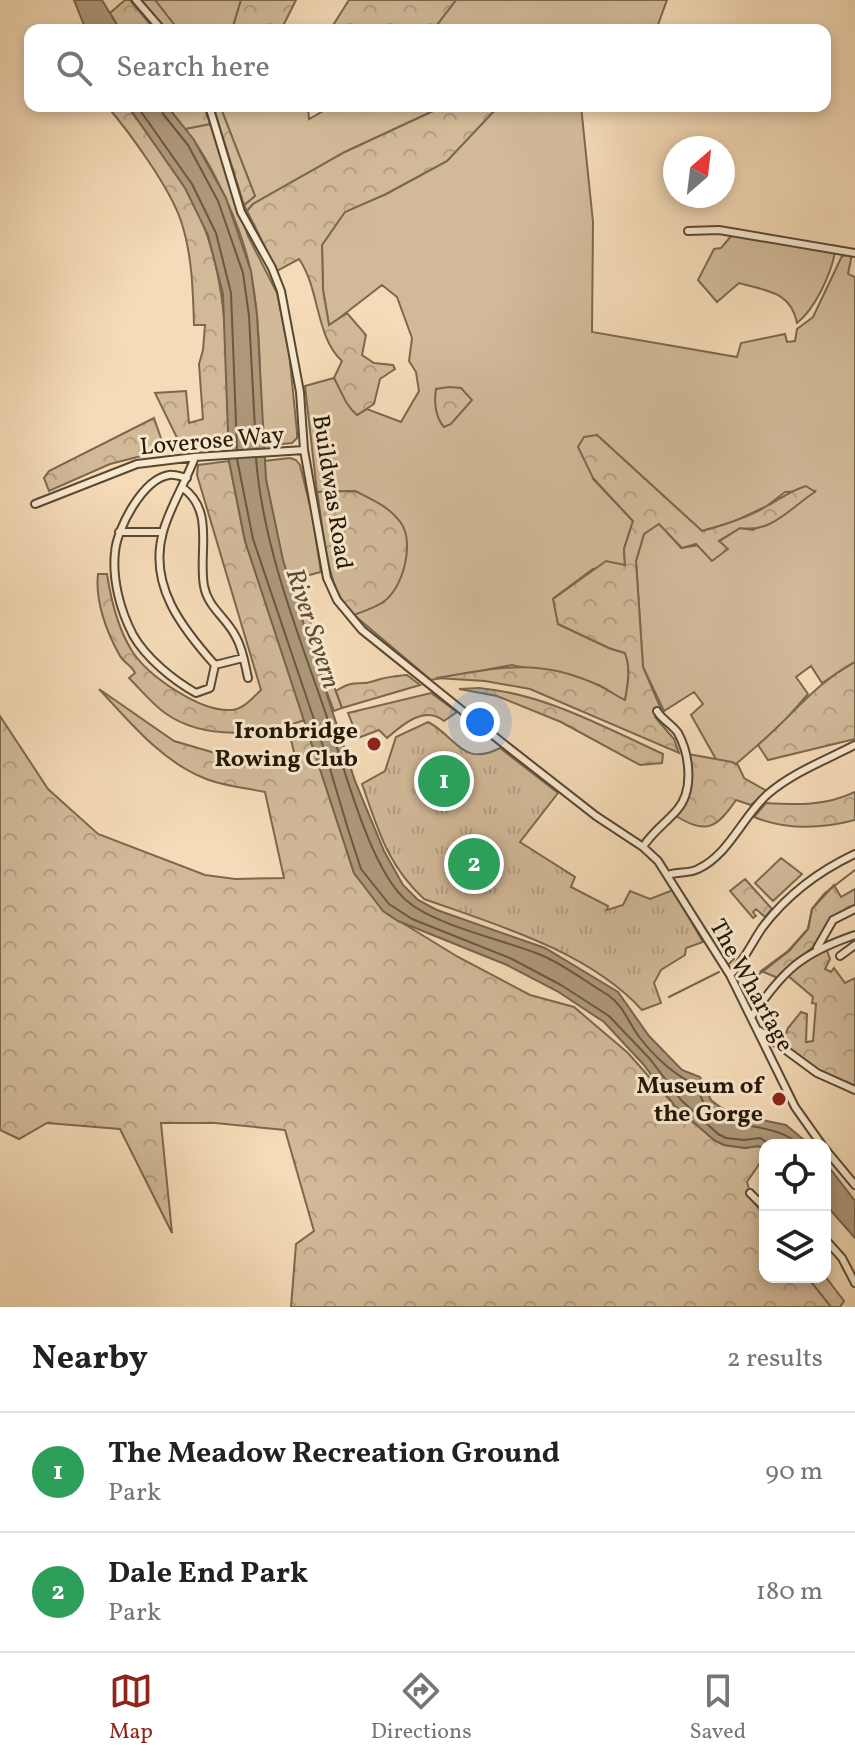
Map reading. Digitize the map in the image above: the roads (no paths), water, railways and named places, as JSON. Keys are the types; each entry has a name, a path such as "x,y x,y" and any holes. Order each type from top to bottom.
{"street":[{"path":"136,0 157,24"},
{"name":"Buildwas Road","path":"211,112 241,212 281,291 300,392 304,450 327,578 343,609 362,630 497,739 596,816 643,847"},
{"path":"688,231 719,230 855,253"},
{"name":"Loverose Way","path":"35,504 137,464 304,450"},
{"path":"195,457 163,532 160,559 164,589 173,612 215,665"},
{"path":"187,478 170,475 155,481 137,499 119,532 115,552 117,593 134,636 154,661 180,684 196,693 210,688 215,665"},
{"path":"183,488 198,504 202,521 205,536 204,589 210,605 237,638 248,678"},
{"path":"119,532 163,532"},
{"path":"215,665 243,658"},
{"path":"643,847 678,810 687,786 687,759 681,740 675,730 657,715"},
{"path":"668,875 696,871 719,854 767,794 792,777 855,745"},
{"name":"The Wharfage","path":"643,847 668,875 730,975 795,1107 818,1139"},
{"path":"730,975 770,919 798,890 823,871 855,854"},
{"path":"817,948 833,920 855,909"},
{"path":"751,1017 783,974 817,948 855,935"},
{"path":"840,956 855,945"},
{"path":"759,1030 817,1073 855,1090"},
{"name":"The Wharfage","path":"831,1155 854,1182"},
{"path":"750,1193 759,1202"},
{"path":"831,1242 855,1283"}],"water":[{"path":"74,0 102,0 116,24 84,24"},
{"path":"132,112 172,112 194,140 226,198 251,271 257,315 266,479 283,560 355,781 384,851 403,885 418,900 437,910 545,948 618,992 649,1036 682,1070 700,1077 711,1100 733,1114 786,1125 803,1139 759,1139 759,1146 745,1148 714,1140 675,1106 643,1064 604,1022 557,991 507,965 398,921 383,911 354,873 245,541 229,461 223,294 208,235 185,188"},
{"path":"831,1170 855,1201 855,1238 831,1211"}],"waterway":[{"path":"758,975 789,951 808,929 812,909 825,893 855,870"},
{"path":"728,965 734,959"},
{"path":"669,997 719,972"}],"place":[{"name":"Ironbridge Rowing Club","path":"374,744"},
{"name":"The Meadow Recreation Ground","path":"444,781"},
{"name":"Dale End Park","path":"474,864"},
{"name":"Museum of the Gorge","path":"779,1099"}],"water label":[{"name":"River Severn","path":"314,628"}]}
